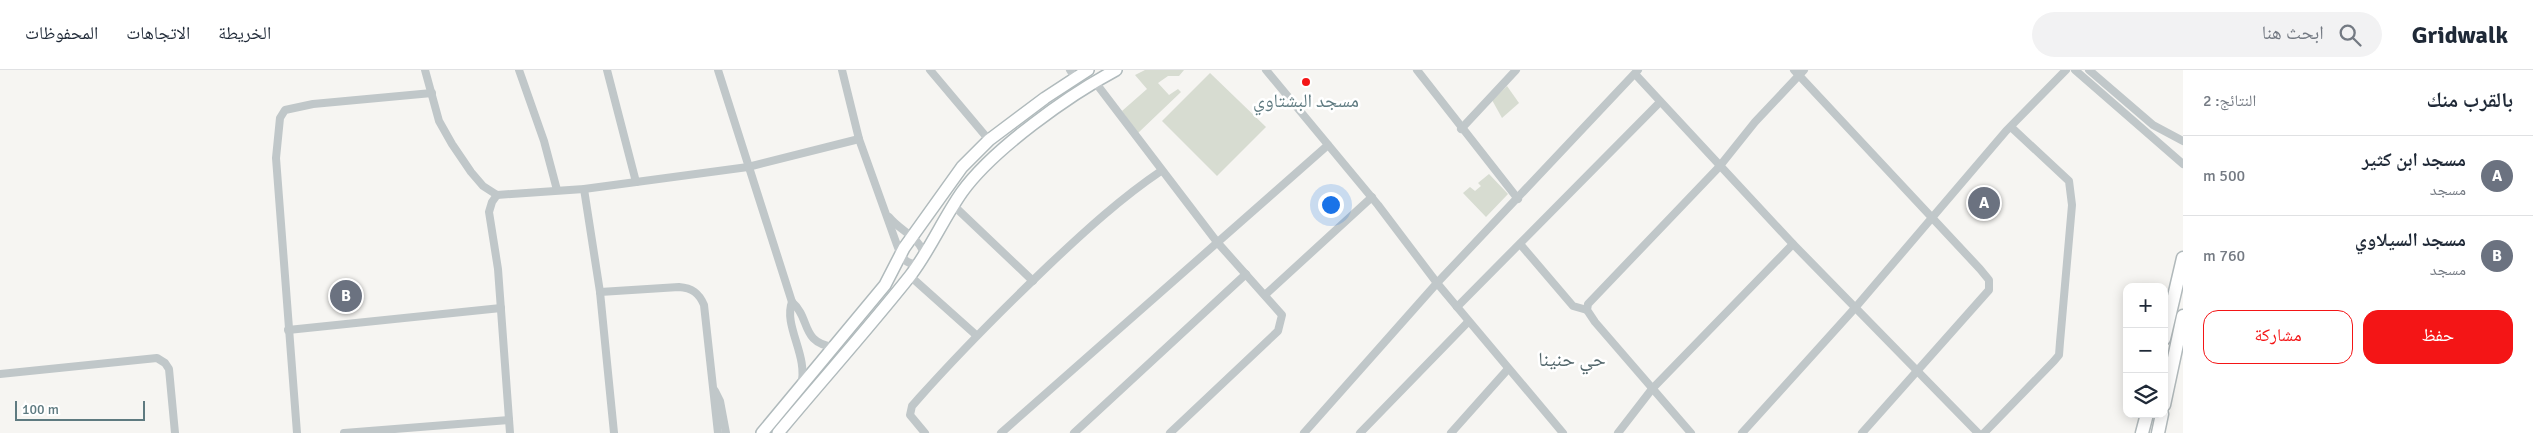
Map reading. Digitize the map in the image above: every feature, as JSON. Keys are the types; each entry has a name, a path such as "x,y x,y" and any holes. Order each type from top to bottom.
{"main road":[{"path":"2166,328 2183,258"},
{"path":"2168,386 2183,316"},
{"path":"2142,433 2146,418"},
{"path":"2158,433 2161,418"}],"street":[{"path":"425,70 439,120 452,144 483,186 497,195 584,189 748,167 859,139"},
{"path":"520,70 544,141 557,190"},
{"path":"606,70 636,182"},
{"path":"718,70 792,302 798,309 810,336 821,344 834,347"},
{"path":"842,70 859,139 901,254 908,263 921,259"},
{"path":"930,70 989,140"},
{"path":"762,433 885,285 912,237 962,167 989,140 1072,74 1088,70"},
{"path":"778,433 910,276 953,206 974,178 998,154 1058,107 1116,70"},
{"path":"1266,70 1372,197 1468,322 1563,433"},
{"path":"1417,70 1461,129 1518,199"},
{"path":"1461,129 1516,70"},
{"path":"1742,433 1855,308 2010,127 2066,70"},
{"path":"2075,70 2183,164"},
{"path":"2089,70 2162,132 2182,140"},
{"path":"1298,433 1307,429 1437,283 1637,72 1660,102 1719,167 1978,433"},
{"path":"1588,310 1592,298 1719,167 1799,72 1933,217 1985,275 1990,285 1989,290 1862,433"},
{"path":"1095,82 1217,242 1282,315 1278,331 1170,433"},
{"path":"297,433 276,158 280,118 285,110 313,104 432,93"},
{"path":"1457,307 1660,102"},
{"path":"1984,433 2059,354 2072,205 2069,181 2010,127"},
{"path":"1001,433 1328,145"},
{"path":"2173,155 2183,160"},
{"path":"925,433 910,415 912,406 976,335 1130,192 1161,170"},
{"path":"584,189 600,292 614,433"},
{"path":"497,195 492,202 490,212 498,269 510,433"},
{"path":"1265,295 1372,197"},
{"path":"953,206 1033,281"},
{"path":"887,215 898,227 920,244 921,259"},
{"path":"1520,244 1573,306 1588,310 1595,322 1691,433"},
{"path":"1618,433 1652,389 1793,244"},
{"path":"1074,433 1246,274"},
{"path":"910,276 976,335"},
{"path":"600,292 679,287 697,293 704,305 715,391 714,407 718,433"},
{"path":"792,302 789,312 803,368 800,386"},
{"path":"288,330 501,308"},
{"path":"1360,433 1468,322"},
{"path":"0,374 157,358 166,363 169,369 175,433"},
{"path":"1451,433 1508,369"},
{"path":"715,391 720,401 726,433"},
{"path":"344,433 509,420"},
{"path":"1550,433 1556,425"}],"shaded area":[{"path":"1145,70 1184,70 1179,76 1168,76 1158,83 1169,95 1178,89 1181,92 1138,133 1122,111 1147,89 1135,75"},
{"path":"1210,73 1266,127 1217,176 1162,121"},
{"path":"1507,86 1519,103 1502,118 1492,100"},
{"path":"1489,174 1508,194 1486,217 1463,193 1470,187 1475,191 1481,186 1478,183"}],"place":[{"name":"مسجد البشتاوي","path":"1306,82"},
{"name":"مسجد ابن كثير","path":"1984,203"},
{"name":"مسجد السيلاوي","path":"346,296"}],"district":[{"name":"حي حنينا","path":"1572,359"}]}
